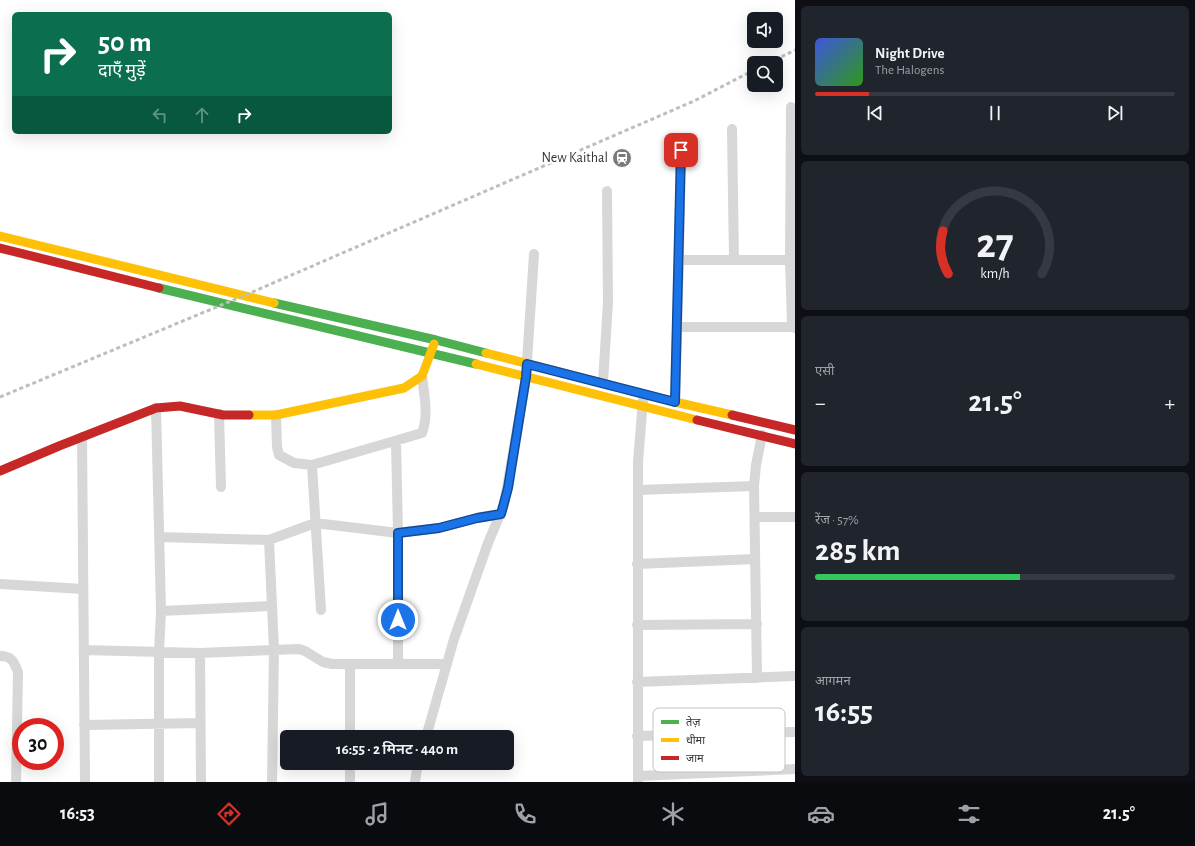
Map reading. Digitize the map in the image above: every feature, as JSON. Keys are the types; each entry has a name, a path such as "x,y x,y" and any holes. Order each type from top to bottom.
{"main road":[{"path":"0,236 243,296 436,340 603,382 675,402 795,430"},
{"path":"0,248 197,297 431,352 642,407 795,444"},
{"path":"0,471 156,408 180,406 219,414 276,415 404,388 422,376 436,340"}],"street":[{"path":"791,107 790,260 792,324 795,328"},
{"path":"732,129 734,260"},
{"path":"675,402 678,327 681,150"},
{"path":"603,382 608,302 607,191"},
{"path":"428,730 454,639 488,543 501,514 508,488 526,377 534,254"},
{"path":"679,260 790,260"},
{"path":"678,327 795,328"},
{"path":"276,415 277,447 279,455 294,464 306,466 312,465 422,433 425,424 426,409 422,376"},
{"path":"644,394 639,439 638,490 638,779 748,772"},
{"path":"156,408 161,612 159,652 159,782"},
{"path":"219,414 221,487"},
{"path":"758,678 754,486 756,464 762,435"},
{"path":"82,437 85,782"},
{"path":"396,441 398,664"},
{"path":"312,465 321,610"},
{"path":"638,490 754,486"},
{"path":"159,537 268,540 315,523 398,533 439,528 477,518 501,514"},
{"path":"755,517 795,517"},
{"path":"268,540 274,650 272,782"},
{"path":"637,564 755,559"},
{"path":"0,584 83,590"},
{"path":"161,612 272,606"},
{"path":"638,625 757,624"},
{"path":"84,650 200,653 299,649 323,662 332,664 447,664"},
{"path":"200,653 200,782"},
{"path":"0,656 6,656 12,659 18,672 16,782"},
{"path":"350,664 350,730"},
{"path":"637,682 795,676"},
{"path":"84,725 200,723"},
{"path":"785,732 795,732"},
{"path":"638,736 653,736"},
{"path":"785,770 795,769"},
{"path":"350,770 350,782"},
{"path":"415,782 417,770"}],"railway":[{"path":"783,56 795,50"},
{"path":"0,397 243,296 694,101 747,74"}],"traffic: fast":[{"path":"159,288 476,364"},
{"path":"274,303 486,353"}],"traffic: slow":[{"path":"0,236 274,303"},
{"path":"249,415 276,415 404,388 422,376 434,344"},
{"path":"486,353 675,402 732,415"},
{"path":"476,364 697,420"}],"traffic: jam":[{"path":"0,248 159,288"},
{"path":"0,471 156,408 180,406 223,415 249,415"},
{"path":"732,415 795,430"},
{"path":"697,420 795,444"}],"place":[{"name":"New Kaithal","path":"622,158"}],"route":[{"path":"398,620 398,533 439,528 477,518 501,514 508,488 527,364 603,382 675,402 678,327 681,150"}]}
